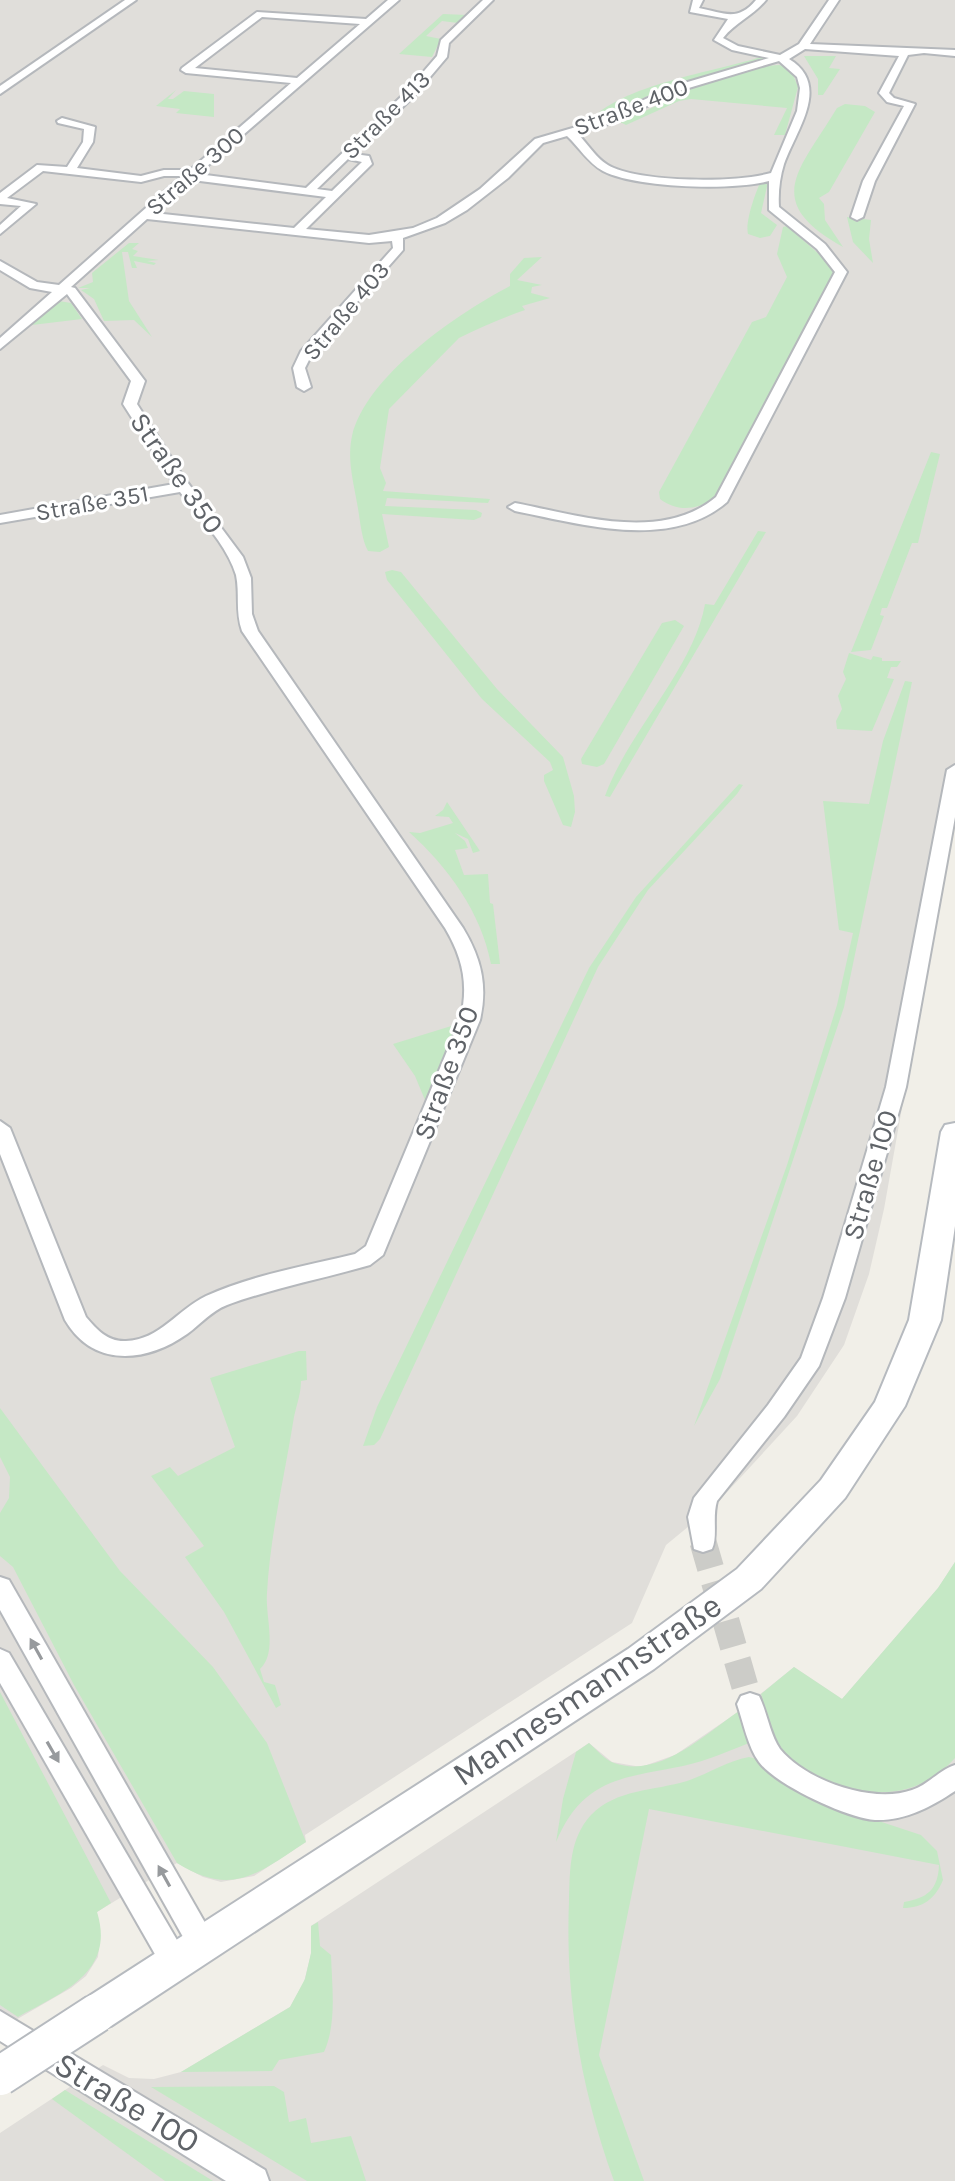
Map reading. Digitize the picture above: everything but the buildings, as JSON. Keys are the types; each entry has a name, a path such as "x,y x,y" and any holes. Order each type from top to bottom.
{"main road":[{"name":"Mannesmannstraße","path":"0,2076 641,1659 749,1579 833,1489 889,1406 925,1320 955,1132"}],"street":[{"path":"0,91 131,0"},
{"name":"Straße 300","path":"0,345 144,215 394,0"},
{"name":"Straße 413","path":"309,191 410,94 442,57 444,42 488,0"},
{"path":"698,0 693,10 738,18"},
{"path":"515,507 610,525 652,527 709,510 722,499 841,272 823,251 773,208 772,193 782,156 796,128 804,86 797,69 780,58 717,38 738,18 750,13 761,0"},
{"name":"Straße 400","path":"144,215 369,239 397,237 470,205 539,141 604,122 678,88 780,58 803,46 834,0"},
{"path":"299,81 186,70 260,14 369,22"},
{"path":"226,75 226,56 274,16"},
{"path":"876,51 883,40"},
{"path":"803,46 955,53"},
{"path":"857,217 869,181 910,104 891,100 884,93 903,53"},
{"path":"62,121 90,127 85,150 70,171"},
{"path":"569,132 588,153 611,171 726,184 777,175"},
{"path":"296,232 368,162 365,158 346,156"},
{"path":"0,200 41,167 141,179 164,173 190,175 335,195"},
{"path":"0,200 30,204 0,231"},
{"name":"Straße 403","path":"304,387 299,368 307,351 399,248 397,237"},
{"path":"0,265 34,285 64,288"},
{"name":"Straße 350","path":"0,1128 76,1320 87,1336 104,1347 122,1351 145,1347 176,1330 214,1301 362,1260 375,1250 474,1009 475,969 467,948 250,631 244,614 245,589 241,568 183,487 130,404 138,381 79,301 64,288"},
{"name":"Straße 351","path":"0,519 183,487"},
{"name":"Straße 100","path":"703,1542 700,1517 706,1498 776,1411 811,1360 834,1298 896,1087 955,770"},
{"path":"0,1587 188,1952"},
{"path":"0,1660 188,1952"},
{"path":"750,1704 769,1755 800,1780 827,1793 874,1808 919,1801 955,1776"},
{"name":"Straße 100","path":"0,2025 254,2181"}],"shaded area":[{"path":"0,0 955,0 955,810 884,1209 869,1274 844,1345 797,1416 717,1503 666,1545 632,1623 305,1835 306,1842 254,1876 221,1882 203,1877 177,1863 97,1912 100,1935 98,1957 86,1976 0,2029"},
{"path":"955,1562 955,2181 0,2181 0,2133 103,2065 129,2078 154,2079 181,2072 290,2007 304,1982 311,1954 311,1926 589,1743 612,1762 641,1767 675,1755 738,1712 794,1667 842,1699 938,1588"}],"green space":[{"path":"443,14 467,15 458,23 442,21 426,36 441,39 432,57 399,54"},
{"path":"764,56 764,59 672,85 588,123 622,98 645,89"},
{"path":"804,56 836,56 829,68 840,69 823,95 818,95 818,79"},
{"path":"765,66 790,67 798,87 785,135 774,135 787,108 691,99 679,101 626,125 620,122 672,99 671,95 681,90"},
{"path":"176,90 168,99 184,91 214,94 214,117 176,113 180,109 156,106"},
{"path":"845,104 865,106 875,112 829,192 819,198 824,204 825,220 843,247 802,215 795,199 795,184 810,150 837,108"},
{"path":"768,182 761,213 777,225 770,236 760,238 748,234 748,223 760,183"},
{"path":"847,217 871,220 869,239 873,263 853,242"},
{"path":"787,226 828,262 834,275 713,499 693,507 673,506 660,499 659,492 752,322 766,317 787,277 777,254 783,227"},
{"path":"129,243 139,243 132,249 138,251 133,256 159,260 147,261 156,263 154,265 134,261 137,268 132,268 128,252 122,252 129,301 152,337 134,320 104,321 94,299 81,290 90,288 78,288 93,282 92,273"},
{"path":"542,257 517,280 542,285 532,287 531,293 550,298 522,306 525,310 459,338 389,409 380,468 386,483 383,491 490,499 488,503 387,498 385,506 476,510 482,513 481,517 474,520 382,514 389,547 380,552 368,551 362,534 350,461 352,436 361,413 394,369 417,349 465,312 510,286 510,274 524,258"},
{"path":"59,301 71,303 82,319 32,325"},
{"path":"931,452 940,454 918,543 912,543 887,608 882,608 880,615 884,616 871,650 851,652"},
{"path":"758,531 766,532 610,797 605,796 615,772 688,652 705,604 714,605"},
{"path":"385,572 401,572 497,689 563,757 574,796 575,812 571,827 563,825 544,781 544,775 553,770 550,762 482,699 387,580"},
{"path":"675,620 684,626 604,764 597,767 582,764 581,759 662,623"},
{"path":"849,653 871,660 873,656 882,658 882,661 901,661 897,667 891,667 887,678 894,679 872,731 837,729 836,721 842,709 838,696 846,679 843,672"},
{"path":"905,681 912,682 844,1007 720,1379 694,1426 787,1165 837,1005 853,933 839,930 823,801 869,804 883,741"},
{"path":"739,784 743,785 737,794 648,890 598,967 380,1439 374,1445 363,1446 377,1407 589,968 636,897"},
{"path":"447,802 480,851 473,853 468,839 455,833 468,848 455,850 464,875 488,874 500,964 491,964 479,926 461,892 437,860 409,832 420,833 453,823 449,817 435,816"},
{"path":"461,1023 429,1100 425,1100 415,1076 393,1044"},
{"path":"306,1351 307,1380 301,1381 274,1529 267,1593 270,1644 260,1669 264,1682 275,1685 281,1705 276,1708 224,1612 185,1557 204,1546 151,1476 170,1467 178,1476 235,1447 210,1378"},
{"path":"0,1408 120,1571 213,1667 267,1743 306,1842 259,1871 230,1880 214,1879 177,1863 74,1685 13,1567 0,1556 0,1513 9,1498 10,1477 0,1457"},
{"path":"955,1562 955,1758 927,1781 897,1791 881,1792 830,1782 797,1765 782,1750 774,1735 761,1694 794,1667 842,1699 938,1588"},
{"path":"0,1692 111,1903 97,1912 101,1933 99,1951 92,1966 67,1989 18,2017 0,2005"},
{"path":"740,1701 754,1741 701,1761 607,1784 579,1805 556,1842 563,1799 576,1752 589,1743 614,1763 648,1765 664,1760 696,1742 739,1711"},
{"path":"749,1757 757,1759 783,1784 806,1797 921,1835 937,1851 943,1880 928,1901 903,1908 904,1902 925,1895 934,1887 939,1865 649,1809 599,2055 644,2181 614,2181 592,2112 573,2008 568,1937 572,1855 578,1834 591,1815 612,1800 687,1781"},
{"path":"318,1922 320,1946 331,1955 332,2017 324,2052 279,2060 272,2071 181,2072 290,2007 305,1979 311,1953 311,1926"},
{"path":"274,2086 284,2092 289,2122 306,2118 311,2143 351,2136 366,2181 307,2181 151,2087"},
{"path":"65,2090 213,2181 165,2181 52,2099"}],"tunnel":[{"path":"703,1542 750,1704"}]}
